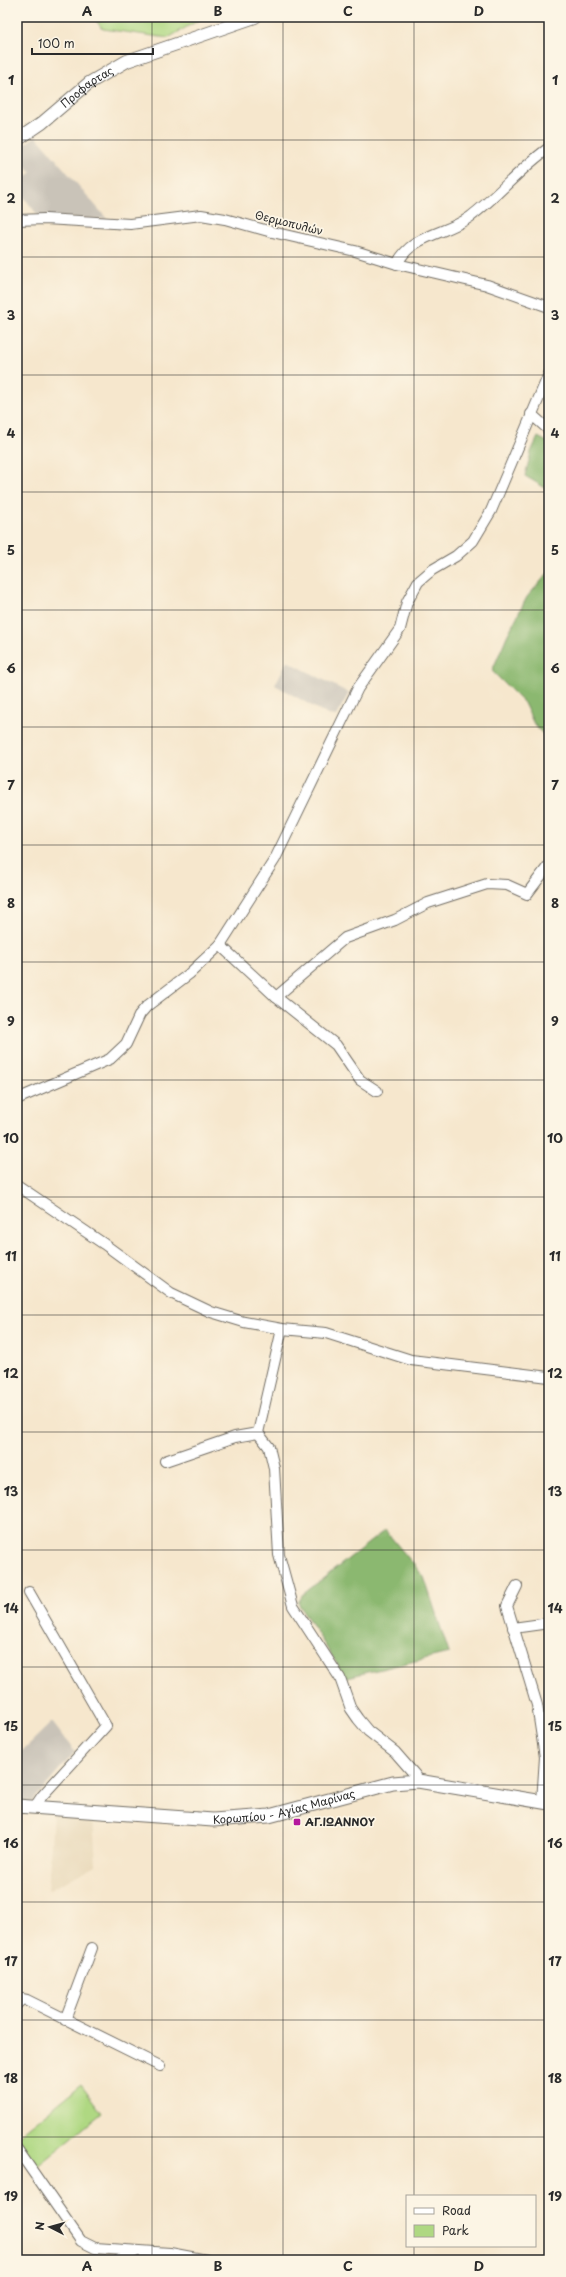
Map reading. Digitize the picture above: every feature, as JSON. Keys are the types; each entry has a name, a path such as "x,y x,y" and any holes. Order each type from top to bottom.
{"main road":[{"name":"Κορωπίου - Αγίας Μαρίνας","path":"17,1806 213,1820 244,1819 269,1816 393,1783 418,1781 546,1802"}],"street":[{"name":"Προφαρτας","path":"17,140 42,123 89,83 127,61 255,17"},
{"path":"397,264 403,253 412,244 470,217 517,174 549,148"},
{"name":"Θερμοπυλών","path":"17,220 45,219 130,224 201,215 225,219 272,232 355,251 397,264 488,285 549,307"},
{"path":"17,1099 110,1059 126,1044 140,1014 147,1006 189,974 220,945 275,859 358,688 400,629 407,602 418,582 432,570 456,556 474,541 491,511 549,374"},
{"path":"531,414 549,430"},
{"path":"276,998 345,938 363,930 395,920 428,904 487,884 507,885 527,894 549,865"},
{"path":"220,945 276,998 336,1045 360,1080 377,1091"},
{"path":"17,1185 104,1244 171,1293 211,1312 244,1322 282,1329 326,1333 411,1360 549,1377"},
{"path":"258,1433 282,1329"},
{"path":"165,1461 235,1437 258,1433"},
{"path":"258,1433 269,1447 274,1468 279,1554 293,1606 340,1678 351,1709 358,1719 368,1731 395,1752 416,1776 418,1781"},
{"path":"517,1586 507,1606 537,1705 545,1757 546,1802"},
{"path":"29,1592 106,1726 42,1796 34,1808"},
{"path":"513,1628 549,1623"},
{"path":"65,2020 92,1948"},
{"path":"17,2004 22,1999 27,2000 160,2066"},
{"path":"17,2149 82,2240 95,2248 135,2252 170,2253 207,2260"},
{"path":"119,2260 135,2252"}],"shaded area":[{"path":"36,136 107,219 39,217 17,188 17,183 31,173 17,155 17,150"},
{"path":"287,661 349,693 336,716 328,715 275,685"},
{"path":"52,1722 75,1752 32,1802 17,1801 17,1750 23,1750"},
{"path":"53,1815 93,1818 96,1865 48,1891"}],"green space":[{"path":"93,17 204,17 168,38 103,29"},
{"path":"538,437 549,443 549,490 525,476 531,452"},
{"path":"549,572 549,741 534,724 524,703 492,671 507,636 527,597"},
{"path":"385,1530 424,1577 449,1653 343,1678 337,1664 298,1603 302,1595"},
{"path":"81,2085 102,2113 35,2168 17,2143 17,2137"}],"place":[{"name":"ΑΓ.ΙΩΑΝΝΟΥ","path":"297,1822"}]}
